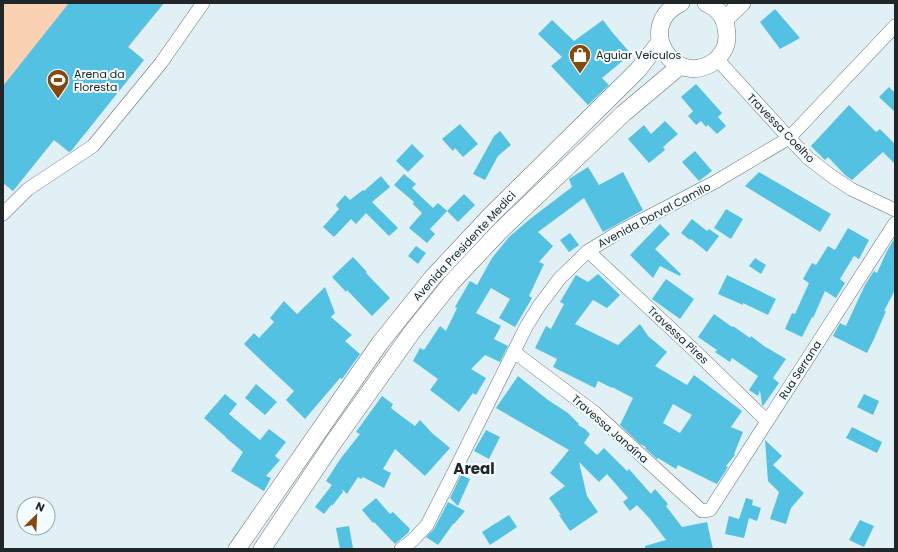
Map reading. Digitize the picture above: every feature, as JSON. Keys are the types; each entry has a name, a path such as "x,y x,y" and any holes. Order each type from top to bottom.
{"main road":[{"path":"681,3 674,6 667,13 662,22 659,32 660,42 663,50 673,62 680,66 690,68 700,68 709,65 717,59 724,50 727,41 727,30 724,20 716,9 706,3"},
{"path":"724,20 742,3"},
{"name":"Avenida Presidente Medici","path":"237,549 380,343 432,278 491,215 637,71 660,42"},
{"name":"Avenida Presidente Medici","path":"262,549 333,443 408,338 452,282 506,225 624,113 680,66"}],"street":[{"path":"3,214 28,189 93,146 160,63 203,3"},
{"name":"Avenida Dorval Camilo","path":"401,549 417,545 526,327 539,306 560,278 588,251 619,232 715,182 789,138 895,26"},
{"name":"Travessa Coelho","path":"717,59 808,158 851,189 895,210"},
{"name":"Rua Serrana","path":"702,512 710,510 719,498 895,223"},
{"name":"Travessa Pires","path":"588,251 690,346 767,421"},
{"name":"Travessa Janaína","path":"514,352 594,412 702,512"}],"shaded area":[{"name":"Arena da Floresta","path":"3,3 164,3 129,47 144,60 70,152 54,140 13,191 3,183"}],"building":[{"name":"Arena da Floresta","path":"69,3 164,3 128,47 144,60 71,151 69,152 54,140 13,191 3,183 3,86"},
{"path":"775,9 800,38 780,49 760,22"},
{"path":"552,20 574,41 603,20 631,54 602,78 609,85 588,105 551,66 562,57 538,34"},
{"path":"696,84 722,113 718,117 726,126 717,134 708,125 706,127 701,121 696,125 688,116 693,111 681,97"},
{"path":"889,87 895,93 895,112 879,97"},
{"path":"849,105 876,132 880,129 895,144 895,164 883,152 852,180 845,175 828,157 825,160 811,146"},
{"path":"665,121 678,134 663,147 665,150 649,163 628,139 644,125 651,134"},
{"path":"460,124 478,144 463,157 455,148 453,151 442,139"},
{"path":"500,131 511,145 498,156 485,180 473,174 494,136"},
{"path":"412,144 424,156 408,172 396,161"},
{"path":"695,151 712,171 699,181 682,162"},
{"path":"588,167 599,185 623,172 643,210 603,232 584,198 538,232 553,246 539,262 544,264 529,296 532,298 515,327 499,318 510,299 491,288 476,313 501,326 494,339 508,346 500,362 485,355 471,369 486,378 476,395 473,393 459,412 430,390 438,379 413,361 420,348 424,350 440,326 446,331 457,308 455,307 470,281 477,285 492,258 509,237 572,187 569,179"},
{"path":"759,172 831,214 820,232 745,186"},
{"path":"404,174 416,184 412,188 433,208 438,203 447,211 430,229 435,234 427,243 409,228 422,213 413,204 414,202 394,185"},
{"path":"381,176 390,187 372,202 398,228 389,236 366,213 356,224 351,219 334,237 323,227 339,209 336,205 345,195 350,200 363,190 364,191"},
{"path":"464,194 475,205 458,222 447,211"},
{"path":"726,209 743,219 731,239 714,228"},
{"path":"692,219 707,231 709,229 719,236 707,252 681,233"},
{"path":"660,224 670,234 655,249 681,274 680,276 660,266 653,278 630,255"},
{"path":"848,228 869,240 859,259 854,256 840,279 845,283 836,298 825,291 813,318 812,317 802,337 785,329 792,313 795,314 809,283 803,279 812,263 816,265 828,246 835,250"},
{"path":"570,233 579,245 569,252 560,240"},
{"path":"895,238 895,290 884,311 886,311 867,353 833,336 840,323 846,326 865,285 874,271 877,273"},
{"path":"416,246 426,253 418,264 408,256"},
{"path":"353,257 390,298 372,316 332,277"},
{"path":"755,258 766,265 761,274 749,266"},
{"path":"598,274 620,295 607,308 593,300 575,324 618,345 640,324 648,336 667,352 655,366 687,385 694,375 742,411 731,427 743,432 734,454 735,455 726,466 728,467 717,484 678,465 676,469 658,458 657,459 645,448 646,447 640,444 620,425 633,398 598,381 595,388 553,367 557,359 535,348 546,326 551,329 564,304 560,302 576,275 588,282","holes":["673,404 692,415 680,433 663,423"]},
{"path":"727,275 776,299 768,315 743,303 743,305 718,294"},
{"path":"666,279 694,299 680,319 652,299"},
{"path":"325,287 335,313 331,317 352,335 345,341 360,354 342,379 340,378 305,419 286,400 294,391 244,344 254,333 259,338 274,322 270,318 284,301 297,314"},
{"path":"714,314 732,327 733,326 750,338 751,336 764,346 786,359 773,378 779,383 763,406 760,390 758,396 749,390 758,376 732,358 730,362 715,352 717,350 698,337"},
{"path":"518,376 548,400 568,413 579,424 578,425 590,434 584,443 597,455 604,448 627,471 629,469 651,494 655,489 668,504 666,506 682,527 707,522 713,549 645,549 645,546 666,540 637,505 630,511 623,502 628,498 607,474 599,482 579,462 587,496 598,512 570,531 549,498 565,486 550,473 569,450 496,408"},
{"path":"256,384 277,402 265,415 245,398"},
{"path":"225,394 237,404 229,414 260,440 269,429 286,442 275,456 280,460 266,476 271,478 264,491 231,471 243,452 204,418"},
{"path":"864,394 879,401 873,415 857,407"},
{"path":"382,396 393,404 391,408 400,415 415,426 420,420 432,433 450,448 425,476 395,449 383,469 391,473 384,488 363,477 361,479 358,477 347,494 342,489 343,492 324,514 315,507 332,485 326,481 341,458 360,434 356,432"},
{"path":"852,427 882,442 877,453 846,438"},
{"path":"486,430 500,437 489,459 474,451"},
{"path":"765,440 782,456 773,465 804,493 791,508 786,524 770,519 779,492 768,481"},
{"path":"461,475 470,479 458,506 450,498"},
{"path":"376,498 390,514 393,512 410,529 408,533 395,544 362,510"},
{"path":"746,498 753,500 752,505 761,508 757,521 749,518 744,538 725,534 729,516 739,519"},
{"path":"448,502 465,511 453,524 438,545 426,537 434,529"},
{"path":"509,515 517,527 490,545 482,532"},
{"path":"860,520 874,526 864,547 849,540"},
{"path":"349,526 353,548 340,549 336,528"}],"place":[{"name":"Aguiar Veículos","path":"580,74"},
{"name":"Arena da Floresta","path":"58,100"}],"district":[{"name":"Areal","path":"474,469"}]}
